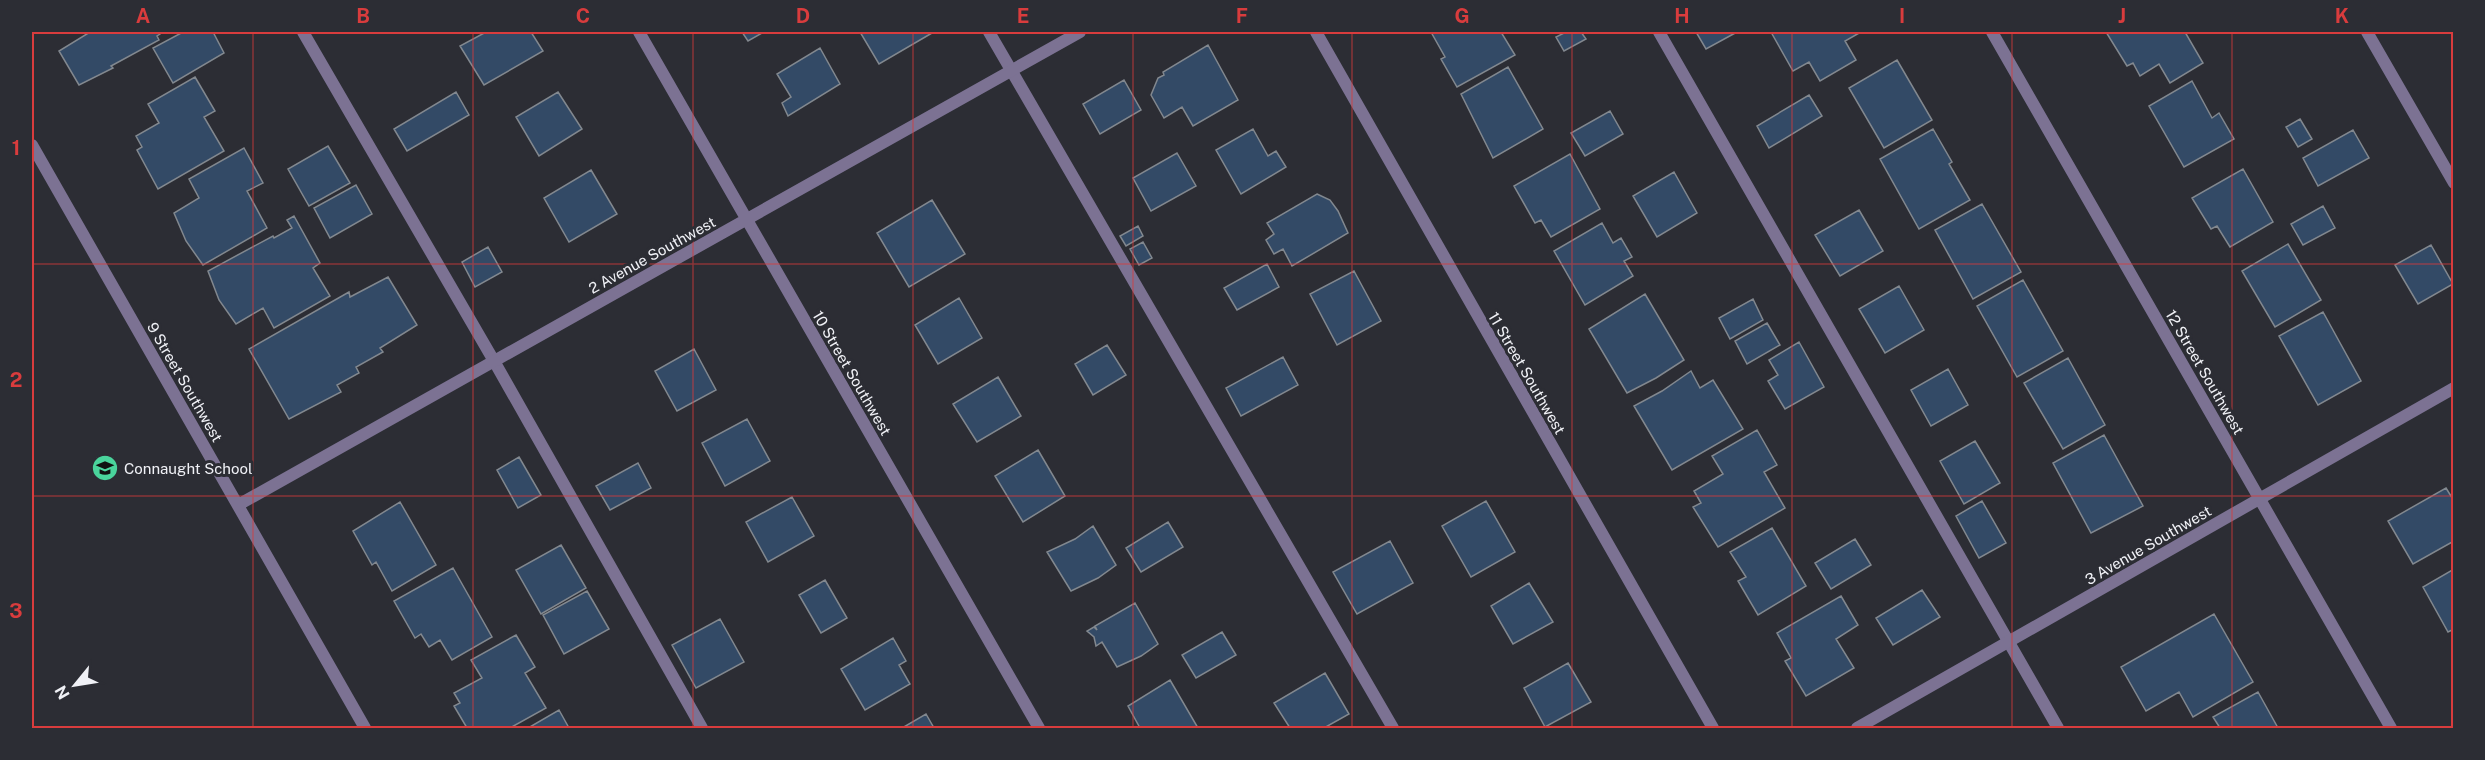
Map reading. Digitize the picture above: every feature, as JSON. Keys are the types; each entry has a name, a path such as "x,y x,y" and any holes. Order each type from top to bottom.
{"street":[{"path":"303,32 494,361 702,729"},
{"name":"10 Street Southwest","path":"639,32 1039,729"},
{"path":"988,32 1393,729"},
{"name":"2 Avenue Southwest","path":"238,505 1080,32"},
{"name":"11 Street Southwest","path":"1316,32 1713,729"},
{"path":"1659,32 2058,729"},
{"name":"12 Street Southwest","path":"1992,32 2391,729"},
{"path":"2367,32 2454,183"},
{"name":"9 Street Southwest","path":"32,145 365,729"},
{"name":"3 Avenue Southwest","path":"1857,729 2454,388"}],"building":[{"path":"90,32 159,32 160,34 157,36 159,40 111,66 113,68 79,85 59,51"},
{"path":"183,32 213,32 224,53 173,83 153,48"},
{"path":"486,32 531,32 543,51 484,85 460,46"},
{"path":"742,32 764,32 748,41"},
{"path":"860,32 931,32 932,33 879,64"},
{"path":"1431,32 1501,32 1515,55 1457,87 1441,59 1445,57"},
{"path":"1566,32 1581,32 1586,39 1564,51 1556,37"},
{"path":"1696,32 1737,32 1706,49"},
{"path":"1771,32 1861,32 1845,41 1856,60 1820,81 1809,62 1793,71"},
{"path":"2106,32 2185,32 2203,63 2170,83 2159,64 2140,76 2133,63 2127,66"},
{"path":"1208,45 1238,100 1193,126 1182,107 1164,118 1151,95 1158,78 1164,75 1163,72"},
{"path":"820,48 840,84 788,116 782,103 791,97 777,74"},
{"path":"1897,60 1932,120 1884,148 1849,88"},
{"path":"1508,67 1543,129 1493,158 1461,94"},
{"path":"195,77 215,111 204,117 224,151 158,189 137,150 142,147 136,136 159,123 148,104"},
{"path":"1124,80 1141,110 1100,134 1083,104"},
{"path":"2192,81 2212,118 2219,113 2234,139 2184,167 2149,106"},
{"path":"456,92 469,115 407,151 394,129"},
{"path":"558,92 582,129 539,156 516,117"},
{"path":"1809,95 1822,116 1769,148 1757,126"},
{"path":"1610,111 1623,134 1585,156 1571,133"},
{"path":"2300,119 2312,139 2298,147 2286,127"},
{"path":"1253,129 1268,156 1276,151 1286,167 1241,194 1216,150"},
{"path":"1933,129 1952,162 1949,164 1970,200 1919,229 1880,159"},
{"path":"2353,130 2369,158 2318,186 2303,158"},
{"path":"328,146 350,183 309,206 288,169"},
{"path":"244,148 263,183 247,191 267,228 203,265 186,241 174,213 199,198 189,179"},
{"path":"1177,153 1196,186 1151,211 1133,178"},
{"path":"1570,154 1600,209 1551,237 1541,220 1535,223 1514,186"},
{"path":"2243,169 2273,222 2230,247 2217,226 2211,229 2192,198"},
{"path":"591,170 617,214 569,242 544,198"},
{"path":"1674,172 1697,213 1657,237 1633,196"},
{"path":"356,185 372,214 330,238 314,208"},
{"path":"1317,194 1330,200 1348,233 1292,266 1283,249 1274,254 1266,240 1274,234 1267,223"},
{"path":"932,200 965,254 909,287 877,233"},
{"path":"1982,204 2021,272 1973,299 1935,230"},
{"path":"2323,206 2335,228 2303,245 2291,224"},
{"path":"1859,210 1883,251 1840,276 1815,235"},
{"path":"294,216 320,263 313,268 330,296 274,328 263,308 236,324 219,300 208,271 292,228 287,220"},
{"path":"1602,223 1613,243 1621,238 1632,257 1624,261 1633,276 1585,305 1554,251"},
{"path":"1138,226 1143,236 1126,246 1120,236"},
{"path":"1143,242 1152,258 1139,265 1130,249"},
{"path":"2288,244 2321,300 2275,327 2242,271"},
{"path":"2431,245 2453,284 2418,304 2395,265"},
{"path":"488,247 502,272 475,287 462,262"},
{"path":"1267,264 1279,287 1237,310 1224,288"},
{"path":"1354,271 1381,321 1337,345 1310,294"},
{"path":"388,277 417,325 380,348 383,352 356,367 359,373 337,385 341,392 289,419 249,349 349,292 350,297"},
{"path":"2023,280 2063,351 2017,377 1977,306"},
{"path":"1899,286 1924,330 1885,353 1859,309"},
{"path":"1645,294 1684,360 1627,393 1589,329"},
{"path":"959,298 982,338 938,364 915,325"},
{"path":"1753,299 1763,320 1730,339 1719,318"},
{"path":"2323,312 2361,381 2318,405 2279,336"},
{"path":"1767,323 1780,345 1747,364 1735,341"},
{"path":"1799,342 1824,387 1785,409 1768,381 1778,375 1769,360"},
{"path":"1107,345 1126,375 1093,395 1075,364"},
{"path":"694,349 716,390 677,411 655,371"},
{"path":"1283,357 1298,385 1241,416 1226,388"},
{"path":"2068,358 2105,425 2063,449 2024,383"},
{"path":"1948,369 1968,405 1931,426 1911,390"},
{"path":"1691,371 1700,388 1713,380 1743,429 1672,470 1634,406 1662,391"},
{"path":"998,377 1021,416 977,442 953,404"},
{"path":"747,419 770,461 725,486 702,443"},
{"path":"1757,430 1777,465 1764,472 1785,508 1718,547 1693,507 1701,503 1694,491 1723,474 1712,456"},
{"path":"2104,435 2143,506 2091,533 2053,463"},
{"path":"1975,441 2000,483 1964,504 1940,461"},
{"path":"1038,450 1065,496 1023,522 995,476"},
{"path":"519,457 541,495 518,508 497,470"},
{"path":"638,463 651,488 610,510 596,486"},
{"path":"2446,488 2454,501 2454,541 2413,564 2388,521"},
{"path":"792,497 814,536 768,562 746,522"},
{"path":"1486,501 1515,552 1471,577 1442,526"},
{"path":"1982,501 2006,543 1979,558 1956,516"},
{"path":"400,502 436,565 392,591 376,562 372,565 353,531"},
{"path":"1168,522 1183,547 1141,572 1126,548"},
{"path":"1093,526 1116,565 1098,578 1071,591 1047,552 1075,539"},
{"path":"1772,528 1806,586 1758,615 1738,581 1746,577 1730,552"},
{"path":"1855,539 1871,565 1831,589 1815,563"},
{"path":"1390,541 1413,583 1357,614 1333,572"},
{"path":"561,545 586,588 541,614 516,570"},
{"path":"453,568 492,637 452,660 440,640 429,647 421,634 415,638 394,601"},
{"path":"2454,569 2454,633 2452,630 2448,632 2423,587"},
{"path":"825,580 847,618 821,633 799,595"},
{"path":"1529,583 1553,622 1513,644 1491,606"},
{"path":"1922,590 1940,617 1893,645 1876,618"},
{"path":"587,591 609,629 564,654 543,615"},
{"path":"1841,596 1858,625 1836,639 1854,668 1806,696 1785,661 1791,658 1777,633"},
{"path":"1135,603 1158,644 1141,656 1117,667 1102,642 1096,646 1094,637 1087,631 1094,627 1097,630 1095,626"},
{"path":"2214,614 2253,682 2193,717 2179,692 2146,711 2121,667"},
{"path":"720,619 744,662 696,688 672,645"},
{"path":"1222,632 1236,655 1196,678 1182,655"},
{"path":"516,635 535,667 525,673 546,708 510,728 467,728 454,706 460,703 454,693 482,678 471,660"},
{"path":"893,638 906,661 899,665 910,684 865,710 841,669"},
{"path":"1568,663 1591,702 1545,727 1524,688"},
{"path":"1325,673 1349,714 1324,728 1290,728 1274,703"},
{"path":"1170,680 1198,728 1140,728 1128,706"},
{"path":"2258,692 2278,728 2220,728 2213,717"},
{"path":"559,710 569,728 528,728"},
{"path":"926,714 934,728 902,728"}],"place":[{"name":"Connaught School","path":"105,468"}]}
